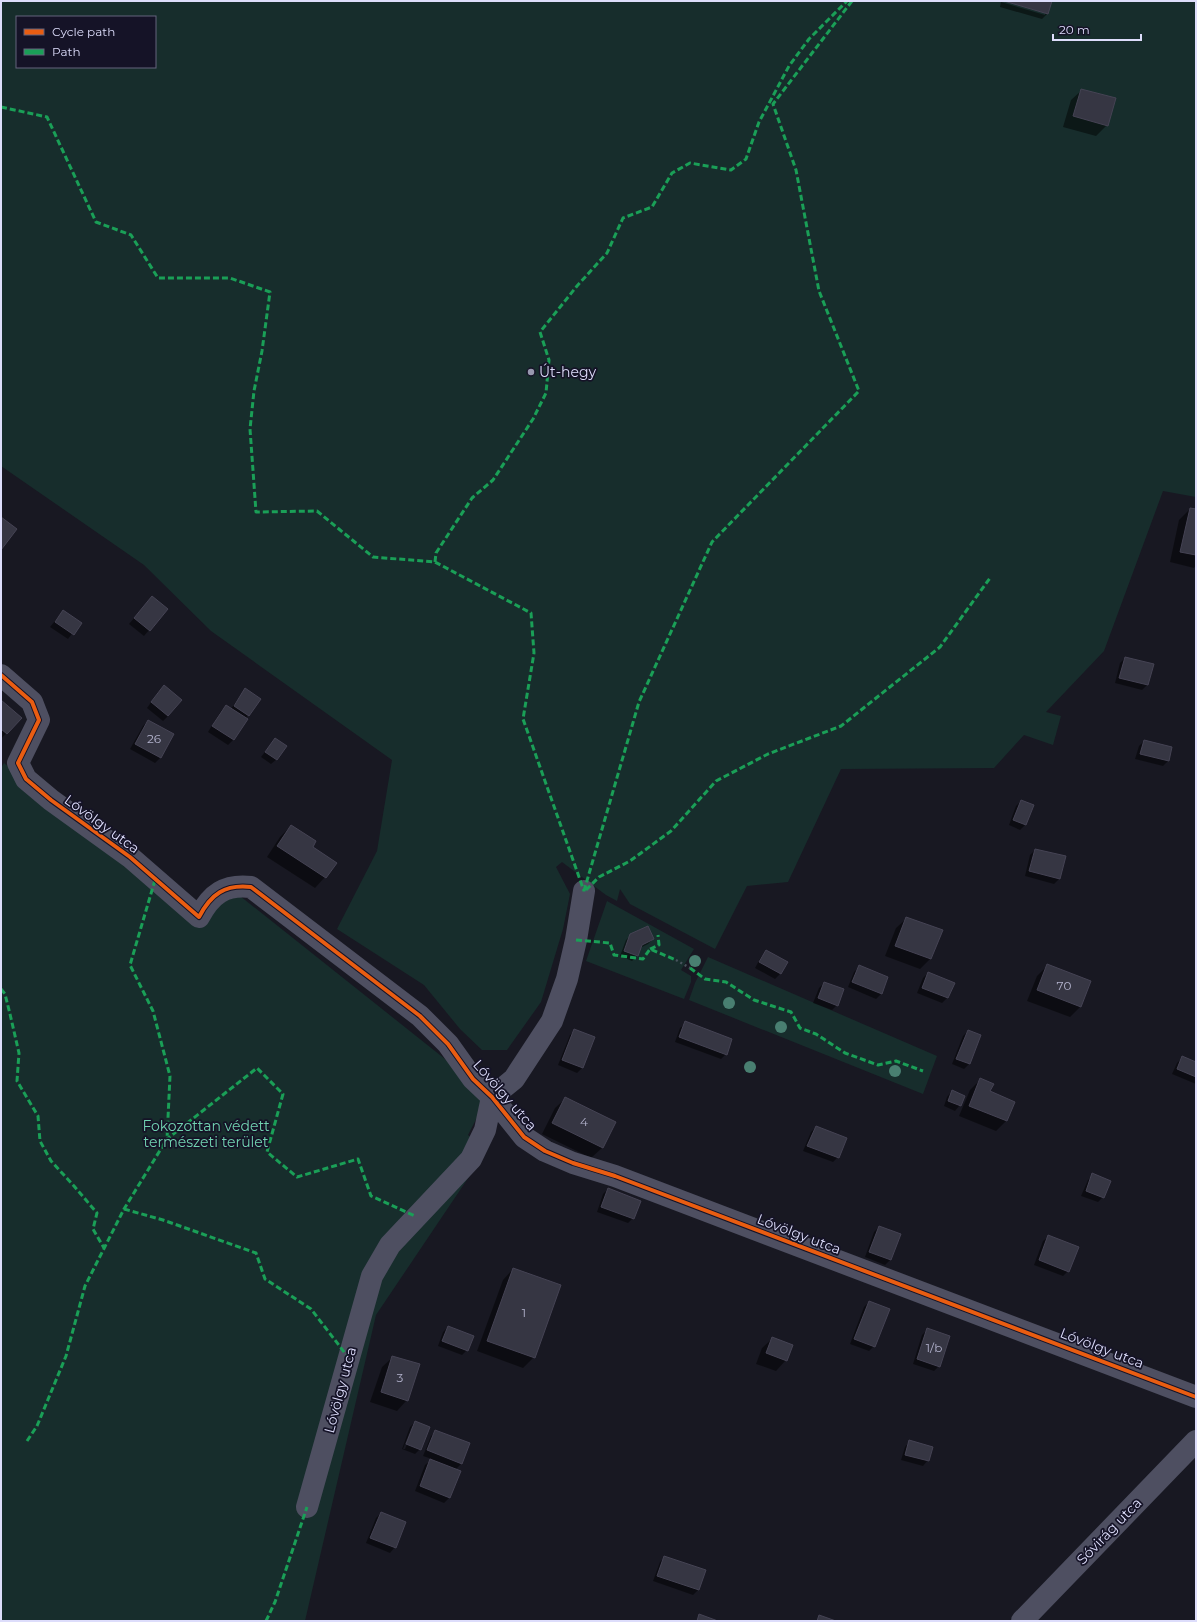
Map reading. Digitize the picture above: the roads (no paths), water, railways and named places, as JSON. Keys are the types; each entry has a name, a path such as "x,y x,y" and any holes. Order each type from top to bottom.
{"street":[{"name":"Lóvölgy utca","path":"1,675 32,702 39,720 18,763 26,779 51,800 130,857 199,917 217,892 237,886 251,887 420,1016 448,1044 473,1079 492,1097 524,1137 545,1151 573,1163 615,1176 1196,1397"},
{"name":"Lóvölgy utca","path":"307,1507 372,1276 390,1245 470,1159 485,1130 492,1097 514,1079 552,1021 567,979 576,940 584,892"},
{"name":"Sóvirág utca","path":"1022,1621 1196,1441"}],"place":[{"name":"Út-hegy","path":"531,372"}],"park label":[{"name":"Fokozottan védett természeti terület","path":"206,1134"}]}
